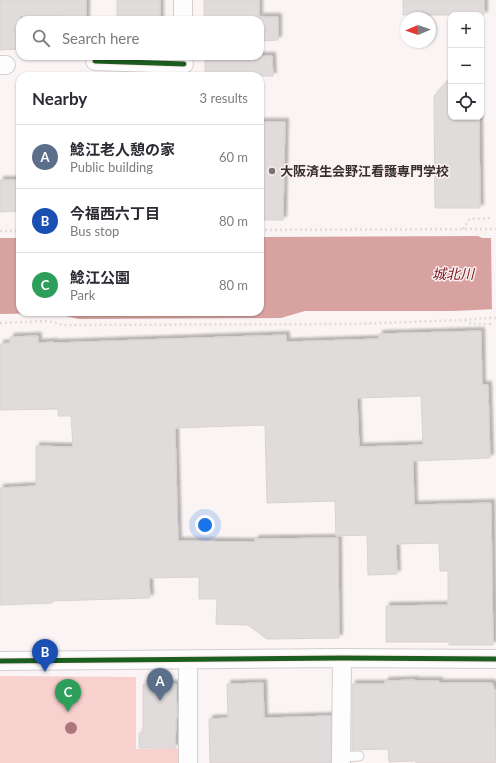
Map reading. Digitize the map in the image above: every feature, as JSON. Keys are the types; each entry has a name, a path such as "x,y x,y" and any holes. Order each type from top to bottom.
{"street":[{"path":"183,0 183,16"},
{"path":"95,61 184,65"},
{"path":"0,661 342,658 496,659"},
{"path":"341,760 342,658"},
{"path":"188,660 188,763"}],"lane":[{"path":"341,760 359,756"}],"path":[{"path":"463,229 470,218 491,218"},
{"path":"264,230 496,229"},
{"path":"0,231 16,231"},
{"path":"0,323 48,321 71,325 354,324 496,318"},
{"path":"464,320 471,324 492,324"}],"shaded area":[{"path":"0,676 136,677 136,749 179,748 180,763 0,763"}],"water":[{"name":"城北川","path":"478,236 482,238 496,238 496,309 454,311 305,311 281,318 79,319 66,316 264,316 264,237"},
{"name":"城北川","path":"0,238 16,238 16,314 0,314"}],"pier":[{"path":"491,236 496,236 496,311 492,311"}],"building":[{"path":"0,0 86,0 86,16 16,16 16,49 0,50"},
{"path":"117,0 160,0 160,16 117,16"},
{"path":"204,0 259,0 259,16 204,16"},
{"path":"403,0 484,0 484,12 448,12 448,15 436,15 436,12 403,12"},
{"path":"264,17 278,17 278,40 264,41"},
{"path":"264,56 272,56 273,76 264,76 264,72 205,72 205,60 264,60"},
{"path":"448,81 448,120 479,120 480,208 435,208 434,96"},
{"name":"大阪済生会野江看護専門学校","path":"264,122 285,122 283,220 264,220"},
{"path":"0,180 16,180 16,211 0,212"},
{"path":"481,331 482,385 488,385 490,458 413,461 414,505 491,503 493,645 449,645 449,642 386,642 386,606 448,605 448,571 440,571 439,543 396,544 397,574 368,575 367,535 336,536 335,501 267,503 265,425 175,428 178,541 255,542 255,539 338,538 339,638 267,639 248,625 216,624 217,599 199,599 199,577 149,578 150,598 52,601 52,603 0,605 0,488 36,486 36,446 73,447 71,416 58,416 58,409 0,410 0,344 10,343 10,337 38,336 38,343 54,343 286,335 286,342 379,339 379,334","holes":["421,396 423,445 359,447 357,398"]},
{"path":"147,679 165,679 164,684 176,684 177,718 175,748 139,748 139,733 143,733 143,684 147,684"},
{"path":"385,681 439,681 439,683 492,683 495,690 496,763 416,763 416,761 389,762 388,749 352,750 352,684 385,684"},
{"path":"263,683 264,718 331,716 331,763 210,763 209,719 228,718 227,684"}],"cycle path":[{"path":"95,61 184,64"},
{"path":"0,661 342,658 496,659"}],"place":[{"name":"大阪済生会野江看護専門学校","path":"272,171"},
{"name":"今福西六丁目","path":"45,672"},
{"name":"鯰江老人憩の家","path":"160,701"},
{"name":"鯰江公園","path":"68,712"}]}
